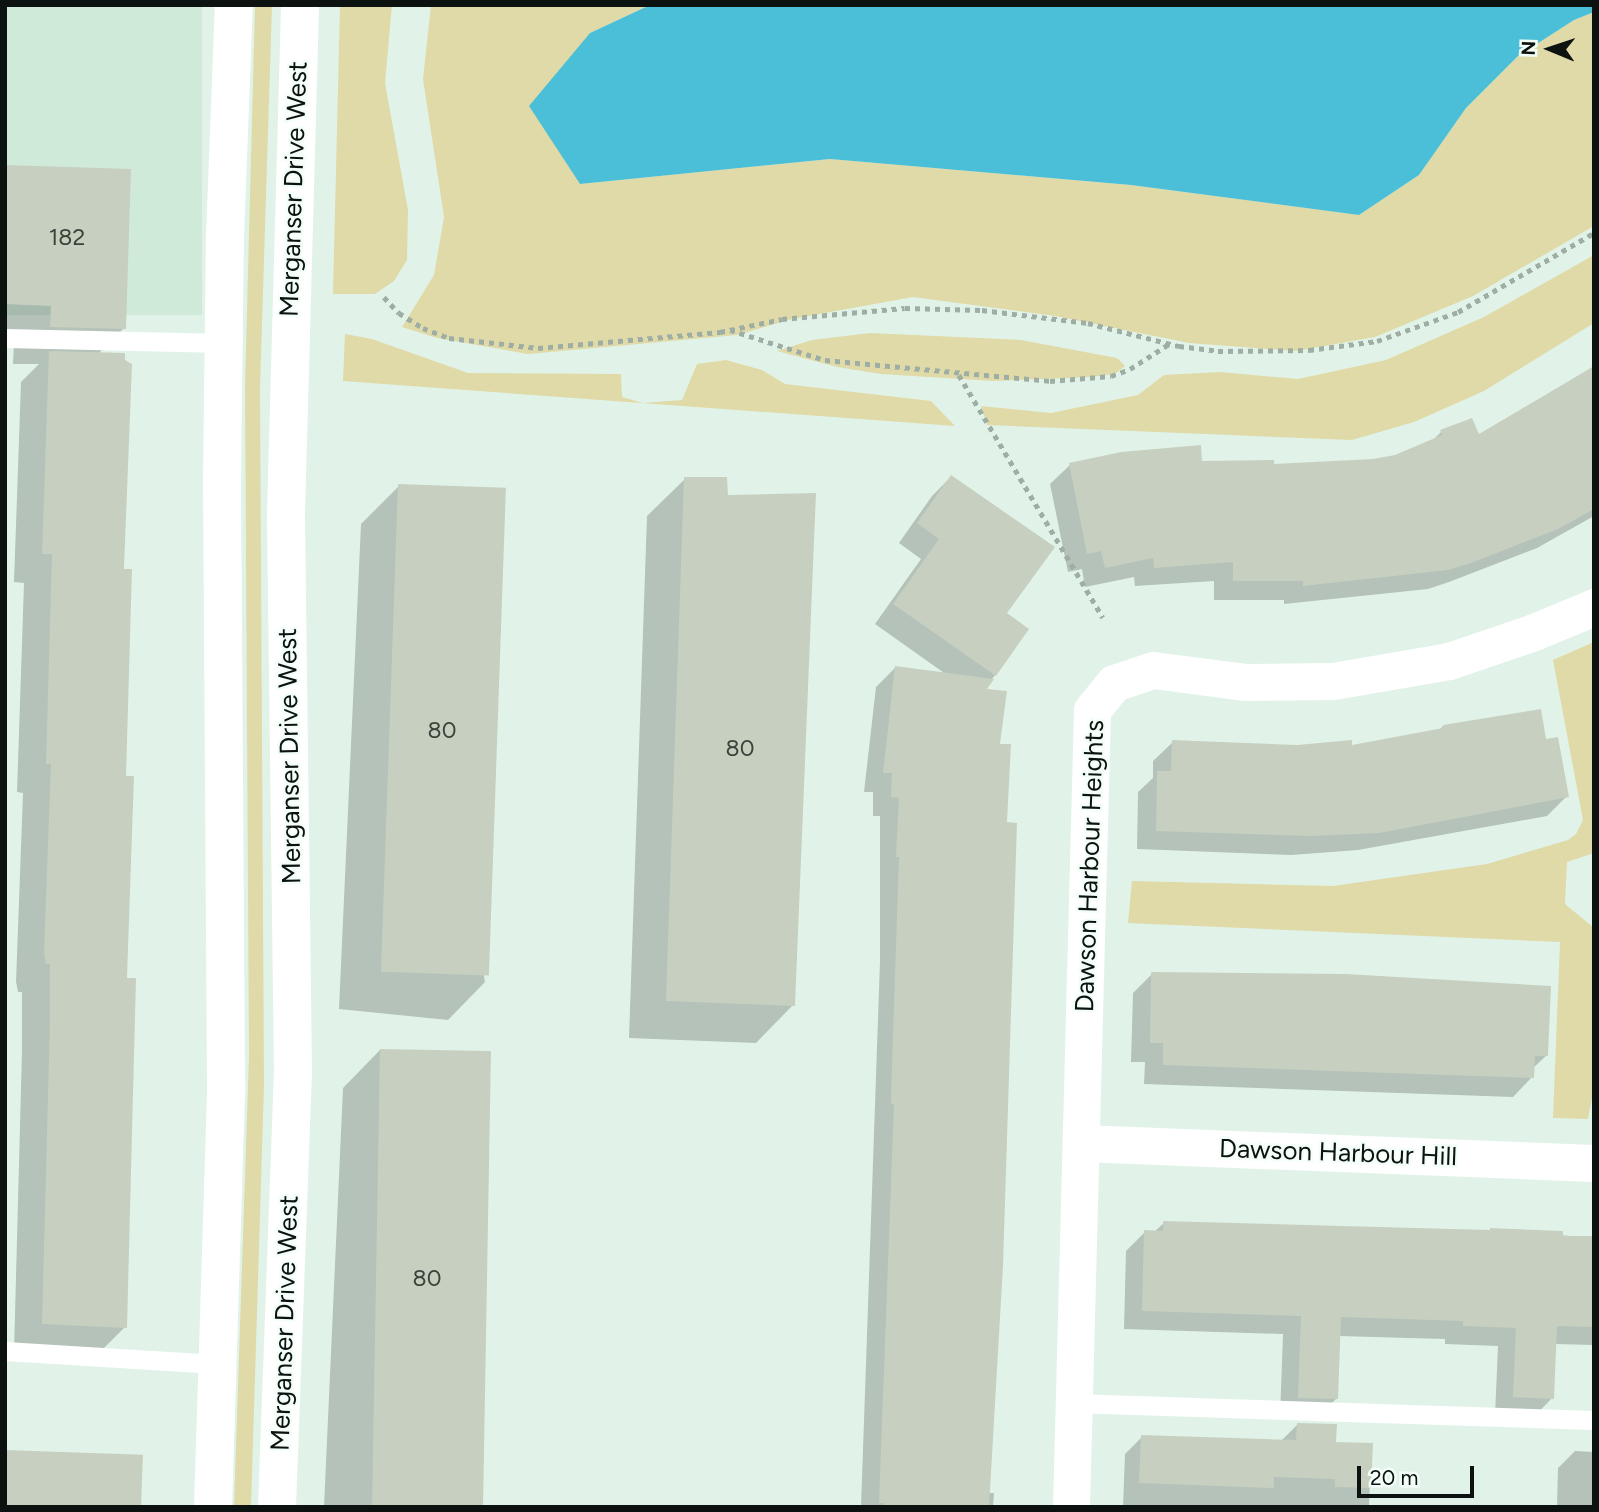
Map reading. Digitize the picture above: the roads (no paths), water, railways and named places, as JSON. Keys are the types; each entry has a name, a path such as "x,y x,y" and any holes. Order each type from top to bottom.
{"street":[{"path":"213,1507 227,935 223,343 234,5"},
{"name":"Merganser Drive West","path":"277,1507 293,1074 286,514 300,5"},
{"name":"Dawson Harbour Heights","path":"1071,1507 1092,710 1114,683 1153,670 1246,682 1333,681 1449,661 1534,632 1594,607"},
{"name":"Dawson Harbour Hill","path":"1082,1143 1594,1163"}],"lane":[{"path":"5,338 223,343"},
{"path":"5,1351 217,1364"},
{"path":"1073,1403 1594,1420"}],"water":[{"path":"650,5 1594,5 1594,12 1574,20 1518,56 1466,108 1419,175 1359,215 1131,185 830,159 580,184 529,106 590,33"}]}
